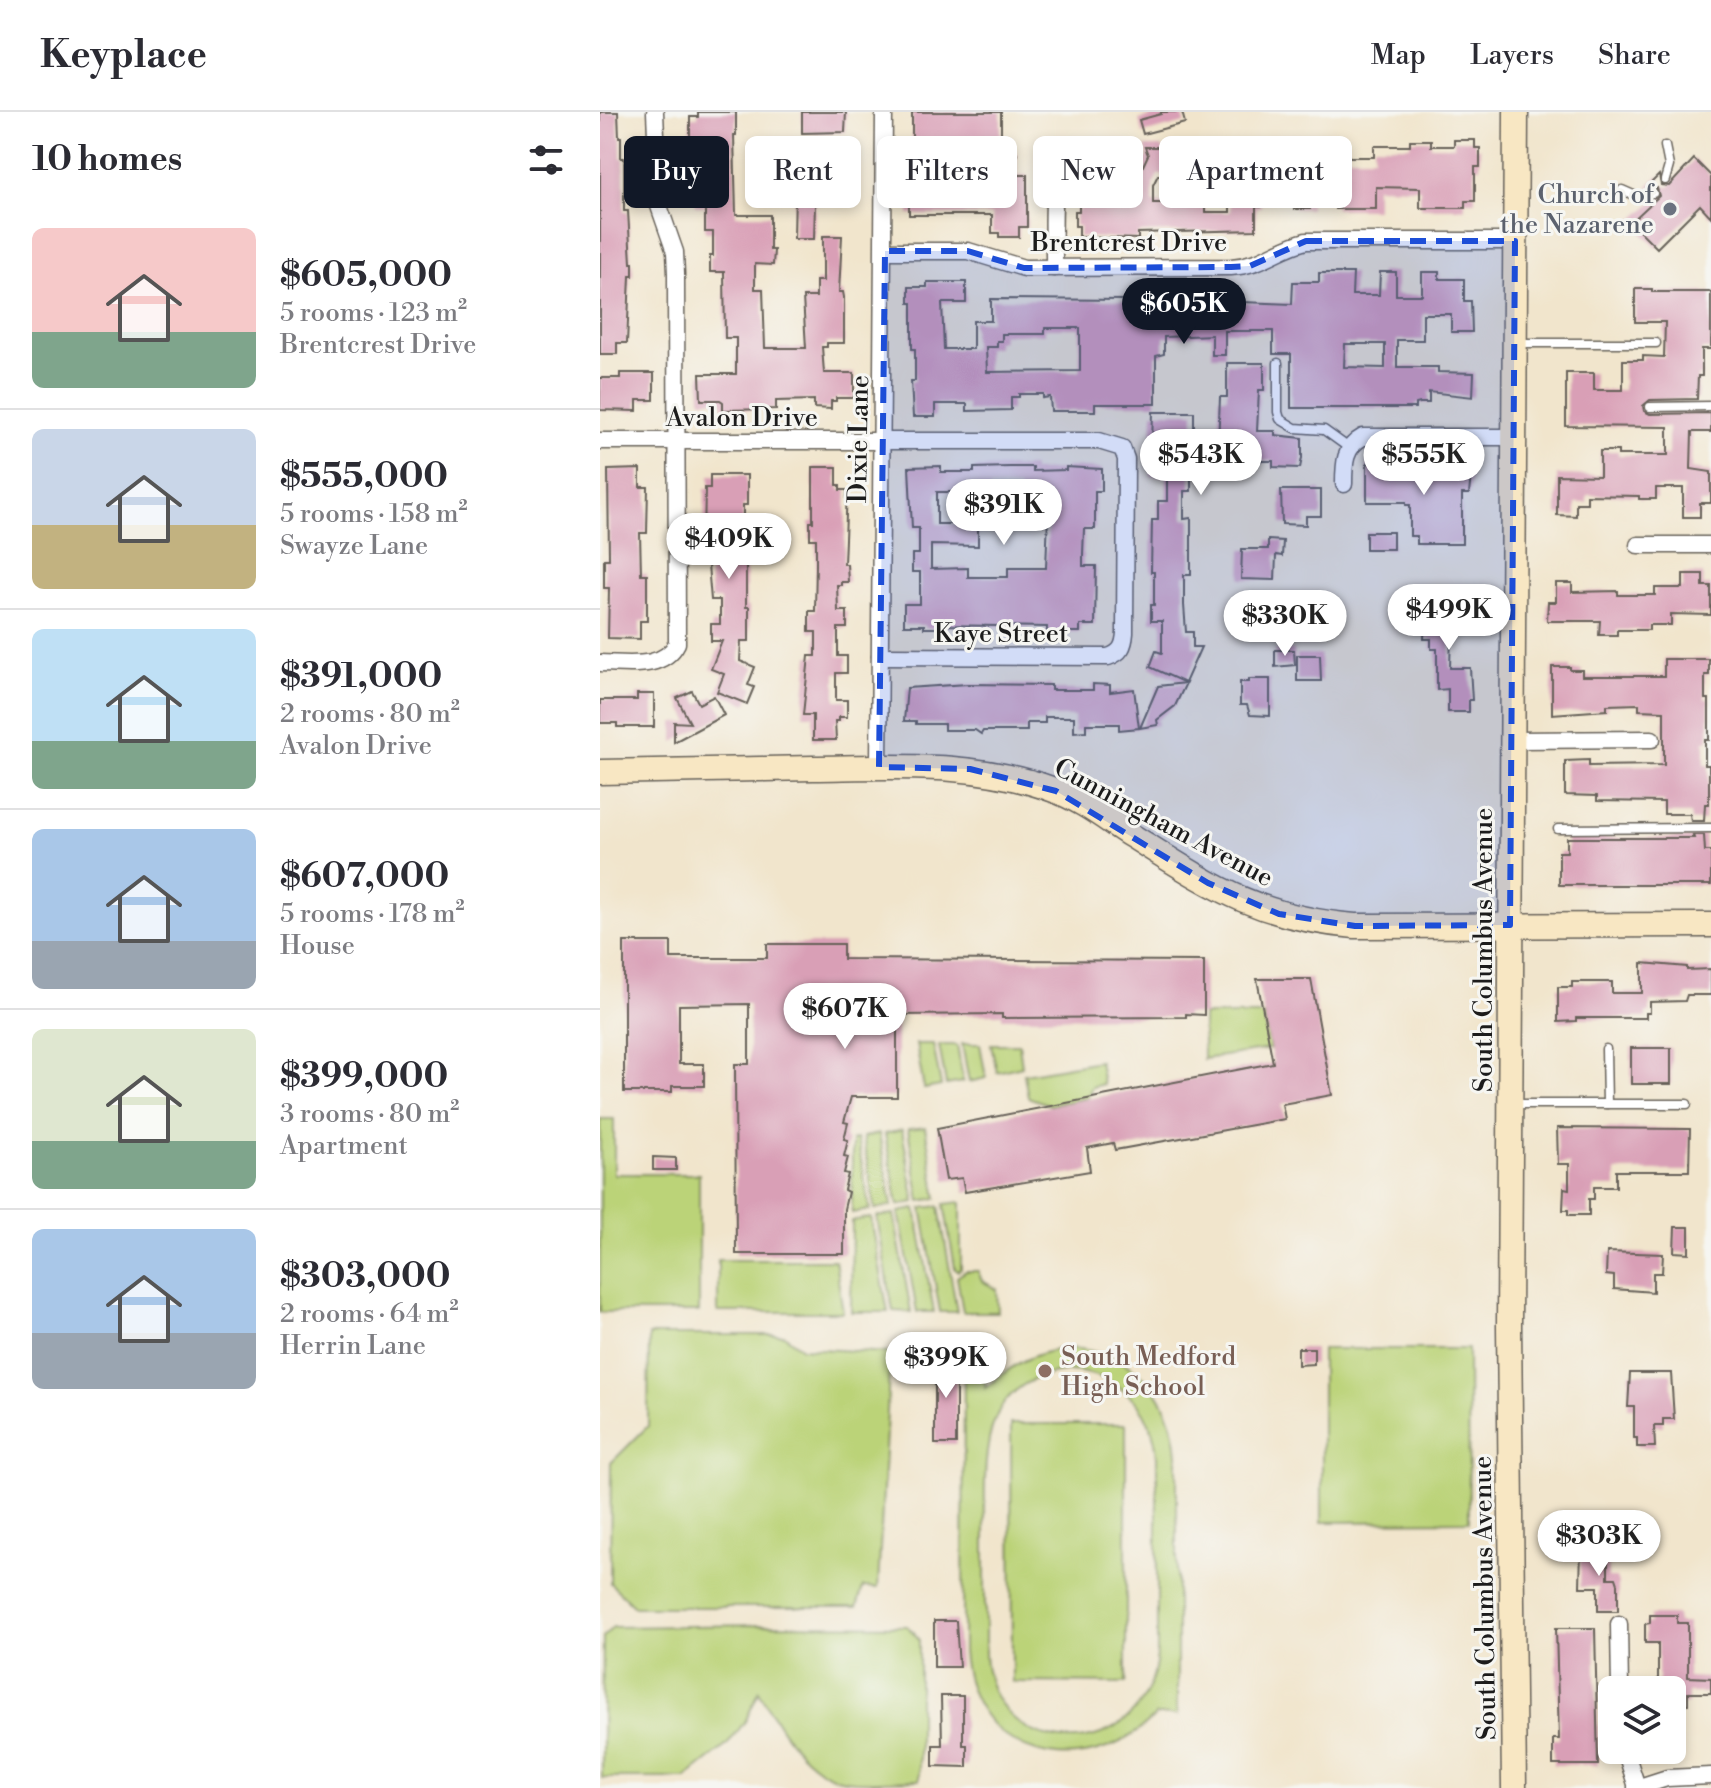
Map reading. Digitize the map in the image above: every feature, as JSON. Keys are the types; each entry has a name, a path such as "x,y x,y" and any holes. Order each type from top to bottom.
{"main road":[{"name":"South Columbus Avenue","path":"1514,1788 1509,1326 1516,112"},
{"name":"Cunningham Avenue","path":"600,772 879,767 970,769 1000,773 1056,791 1081,803 1231,896 1279,914 1355,926 1711,925"}],"street":[{"path":"600,663 654,662 673,652 678,633 676,274 675,252 659,206 655,112"},
{"name":"Dixie Lane","path":"879,767 884,112"},
{"path":"1054,268 1055,208"},
{"name":"Brentcrest Drive","path":"885,251 968,251 1024,268 1250,266 1306,241 1515,241"},
{"path":"1344,484 1345,459 1349,448 1363,437 1515,437"},
{"name":"Avalon Drive","path":"600,441 1099,441 1122,448 1126,459 1125,633 1120,650"},
{"path":"1638,545 1711,545"},
{"name":"Kaye Street","path":"880,656 1108,657 1120,650"},
{"path":"1512,740 1652,739"},
{"path":"1619,1624 1620,1676"},
{"path":"1629,1764 1637,1788 1667,1778 1711,1776"}],"lane":[{"path":"1665,146 1669,166 1665,180"},
{"path":"1622,190 1638,197 1653,193"},
{"path":"1515,343 1656,343"},
{"path":"1278,363 1280,419 1295,428 1324,430 1349,448"},
{"path":"1650,407 1711,406"},
{"path":"1558,829 1711,828"},
{"path":"1606,1049 1607,1104"},
{"path":"1510,1104 1687,1104"}],"highlighted area":[{"path":"1306,241 1515,241 1510,925 1355,926 1279,914 1208,883 1056,791 970,769 879,767 885,251 968,251 1024,268 1231,267 1250,266"}],"green space":[{"path":"1203,1015 1264,1015 1270,1049 1203,1059"},
{"path":"916,1044 933,1044 941,1086 924,1089"},
{"path":"962,1044 980,1044 986,1078 969,1082"},
{"path":"991,1044 1019,1044 1022,1066 997,1072"},
{"path":"939,1045 957,1045 963,1082 946,1085"},
{"path":"1099,1061 1103,1084 1092,1087 1087,1098 1050,1105 1028,1097 1024,1074"},
{"path":"600,1119 614,1119 614,1174 699,1174 699,1312 600,1312"},
{"path":"925,1127 937,1198 920,1201 908,1129"},
{"path":"902,1130 915,1202 898,1205 885,1134"},
{"path":"879,1134 892,1206 875,1209 863,1137"},
{"path":"857,1139 870,1210 852,1213 852,1140"},
{"path":"961,1202 961,1269 958,1271 955,1269 944,1204"},
{"path":"939,1206 957,1312 940,1312 922,1208"},
{"path":"916,1209 934,1312 917,1312 899,1212"},
{"path":"894,1214 911,1312 893,1311 877,1217"},
{"path":"871,1218 888,1312 851,1312 852,1221"},
{"path":"718,1260 835,1260 843,1312 718,1312"},
{"path":"966,1271 978,1271 982,1281 997,1289 998,1312 963,1312 957,1277"},
{"path":"649,1335 784,1335 802,1348 890,1353 878,1588 863,1587 857,1607 635,1607 610,1583 611,1463 648,1426"},
{"path":"1070,1348 1113,1358 1145,1379 1158,1394 1174,1432 1177,1454 1177,1715 1156,1715 1128,1738 1097,1751 1066,1755 1036,1751 1009,1738 987,1717 971,1688 963,1652 964,1349 985,1349 985,1388 1024,1360 1045,1352","holes":["1071,1371 1105,1379 1131,1397 1149,1423 1154,1438 1157,1456 1157,1655 1147,1692 1127,1718 1100,1734 1070,1739 1039,1734 1013,1718 994,1691 985,1654 985,1477 992,1427 1002,1406 1017,1389 1040,1377"]},
{"path":"1322,1349 1468,1349 1469,1521 1322,1522"},
{"path":"1011,1424 1126,1424 1126,1683 1012,1682"},
{"path":"907,1626 919,1639 919,1780 854,1781 823,1772 790,1742 759,1691 746,1720 727,1745 685,1778 602,1778 603,1637 613,1627"}],"building":[{"path":"600,112 618,112 621,158 624,158 624,211 628,211 633,276 630,276 627,343 617,343 617,354 600,354"},
{"path":"698,112 736,112 736,215 770,215 773,265 755,264 755,289 763,289 765,348 806,348 803,297 816,297 816,281 823,281 823,236 842,236 839,292 843,292 844,297 844,343 827,343 827,347 822,347 824,373 854,373 854,398 836,398 836,401 831,401 831,409 814,408 814,400 776,401 776,409 723,410 720,400 701,400 700,374 736,374 736,338 725,338 724,272 710,272 713,232 705,232 705,208 729,208 729,136 690,136 690,117 698,117"},
{"path":"802,112 846,112 845,132 802,133"},
{"path":"912,112 1001,112 1001,136 912,136"},
{"path":"1161,112 1182,112 1185,123 1143,134 1139,120"},
{"path":"1410,140 1431,140 1431,146 1454,146 1454,140 1475,140 1475,148 1480,148 1480,167 1475,167 1475,201 1465,201 1465,208 1420,208 1420,188 1376,187 1376,209 1335,209 1352,208 1352,157 1374,157 1374,146 1410,146"},
{"path":"1145,147 1159,147 1159,175 1153,185 1153,203 1159,203 1159,208 1205,208 1205,212 1230,212 1230,208 1256,208 1256,230 1138,233 1138,239 1079,237 1075,211 1079,208 1143,208 1143,166 1148,155"},
{"name":"Church of the Nazarene","path":"1694,159 1711,176 1711,217 1700,205 1657,248 1631,222 1659,196 1657,188 1647,187 1659,175 1661,185 1669,186"},
{"path":"1017,175 1027,175 1027,227 1019,227 1019,237 999,237 999,233 992,233 992,215 909,215 909,208 1017,208"},
{"path":"795,208 815,208 814,239 794,239"},
{"path":"1380,272 1396,272 1396,295 1422,295 1422,272 1439,272 1439,279 1464,279 1464,301 1471,301 1472,332 1451,332 1451,314 1423,314 1423,340 1397,340 1397,367 1438,367 1438,372 1474,373 1473,397 1429,392 1429,403 1416,404 1416,408 1291,408 1291,354 1273,354 1273,331 1225,331 1225,355 1212,355 1212,335 1164,337 1164,354 1156,356 1156,404 1095,404 1095,411 1051,411 1050,397 1019,394 1019,397 1011,397 1011,410 967,411 967,404 935,404 935,417 913,417 911,381 915,381 915,349 912,349 909,287 927,287 927,282 966,282 966,303 942,303 944,349 973,349 973,321 991,321 991,299 1128,300 1134,301 1134,319 1162,318 1162,299 1292,304 1293,282 1319,282 1319,273 1353,273 1352,295 1379,295","holes":["1045,328 1080,328 1080,371 987,372 986,347 997,347 997,341 1002,341 1002,334 1045,334","1345,344 1385,344 1385,368 1344,367"]},
{"path":"1635,289 1711,292 1711,349 1702,349 1702,376 1698,376 1697,399 1650,400 1643,406 1644,411 1650,414 1711,413 1711,432 1692,432 1691,469 1711,472 1711,503 1700,503 1700,517 1683,517 1683,488 1656,488 1656,499 1587,495 1587,503 1576,503 1576,516 1557,515 1557,475 1600,476 1600,451 1618,451 1618,455 1668,455 1668,427 1566,426 1566,373 1594,373 1594,390 1623,390 1623,360 1643,360 1643,356 1664,357 1665,322 1635,322"},
{"path":"1227,363 1264,363 1264,390 1259,390 1257,431 1275,431 1275,435 1302,438 1302,458 1300,468 1273,467 1273,461 1249,461 1249,466 1236,466 1236,470 1191,470 1191,491 1184,491 1184,519 1191,518 1191,575 1184,575 1184,605 1186,632 1193,632 1193,647 1201,647 1185,683 1150,667 1156,651 1162,653 1162,621 1151,621 1151,605 1154,605 1152,520 1158,520 1158,501 1167,501 1167,476 1151,476 1153,412 1194,412 1194,446 1218,445 1220,397 1227,397"},
{"path":"620,373 654,373 654,400 637,400 637,411 600,410 600,378 620,378"},
{"path":"1367,463 1472,465 1469,494 1462,494 1462,544 1417,544 1417,536 1410,536 1410,505 1406,502 1367,502"},
{"path":"941,466 941,472 1010,467 1033,467 1033,471 1066,470 1066,467 1102,469 1102,491 1095,491 1095,529 1084,529 1083,566 1096,566 1095,625 1080,625 1080,632 1047,632 1047,627 942,625 942,628 924,628 924,625 904,625 904,604 920,604 920,572 912,572 912,554 919,554 919,528 912,528 909,467","holes":["990,487 1018,487 1018,515 1048,515 1046,568 1008,568 1008,577 968,577 968,568 931,569 931,545 978,546 978,517 989,517","937,492 964,492 964,524 937,524"]},
{"path":"813,467 837,467 837,485 840,485 840,490 847,490 844,564 847,564 848,582 837,585 838,611 847,611 847,628 838,628 838,656 847,656 847,673 836,673 836,700 847,700 847,717 839,717 839,721 835,721 836,740 813,740 813,715 803,715 809,656 816,656 816,632 809,632 809,611 815,611 816,539 810,539"},
{"path":"640,469 640,487 648,487 647,533 640,533 641,574 647,574 647,621 640,621 640,639 608,638 609,588 604,588 604,559 609,559 608,470"},
{"path":"710,475 747,475 747,505 743,505 743,561 746,561 749,641 741,641 740,661 755,667 748,685 754,687 747,704 717,692 724,674 711,669 722,641 711,641 711,624 720,624 720,600 711,600 708,565 712,565 712,539 704,539 705,488 710,488"},
{"path":"1281,490 1321,490 1321,516 1306,516 1306,525 1282,524"},
{"path":"1366,532 1393,532 1393,549 1366,549"},
{"path":"1268,540 1283,541 1282,556 1276,555 1275,580 1241,579 1242,549 1268,549"},
{"path":"1683,574 1703,574 1703,586 1711,586 1711,615 1671,614 1671,625 1649,625 1649,630 1617,630 1617,635 1599,635 1600,621 1547,621 1548,602 1556,602 1556,583 1572,583 1572,592 1618,591 1618,595 1655,595 1655,588 1683,588"},
{"path":"1432,597 1462,598 1461,634 1451,634 1450,668 1470,668 1472,700 1469,700 1469,712 1448,712 1448,689 1437,690 1437,649 1431,649 1431,639 1424,639 1425,619 1432,619"},
{"path":"1275,650 1294,650 1295,665 1275,667"},
{"path":"1297,655 1320,655 1321,681 1297,681"},
{"path":"1664,659 1709,659 1709,675 1705,675 1705,699 1709,699 1709,740 1705,740 1705,765 1709,765 1709,804 1705,804 1704,821 1691,821 1690,814 1664,814 1664,802 1597,801 1597,796 1565,795 1565,761 1589,760 1589,766 1664,765 1664,711 1639,710 1639,704 1607,705 1607,710 1552,714 1552,667 1582,670 1582,676 1664,676"},
{"path":"1249,679 1270,679 1270,716 1250,715 1247,705 1240,705 1240,682 1249,682"},
{"path":"1186,683 1175,706 1157,720 1158,725 1140,728 1158,686"},
{"path":"968,684 1051,685 1051,690 1093,690 1093,684 1110,685 1110,692 1134,689 1139,728 1119,730 1119,724 1086,724 1086,731 1074,732 1074,717 1045,717 1045,723 1027,723 1027,731 983,731 981,734 975,730 944,730 944,724 904,721 907,688"},
{"path":"692,691 699,704 714,696 724,715 674,742 674,722 690,723 677,698"},
{"path":"637,694 654,694 654,727 617,727 617,723 600,723 600,700 637,700"},
{"path":"1693,835 1704,835 1705,851 1711,851 1711,885 1559,885 1559,852 1567,852 1567,838 1694,838"},
{"path":"624,942 671,942 671,958 767,958 767,944 843,944 843,959 1204,961 1204,1015 1002,1018 1002,1014 897,1015 897,1097 851,1097 844,1122 848,1123 844,1156 848,1157 844,1173 848,1174 844,1190 848,1192 844,1209 844,1254 736,1254 735,1064 749,1064 749,1004 679,1005 679,1064 704,1064 704,1086 672,1086 672,1092 624,1092"},
{"path":"1642,963 1687,967 1687,970 1711,969 1711,995 1687,995 1685,1001 1650,1002 1650,1013 1646,1013 1646,1018 1576,1018 1576,1021 1558,1022 1558,987 1572,987 1572,982 1612,982 1612,993 1642,993"},
{"path":"1257,979 1311,979 1332,1095 1282,1104 1285,1119 1115,1150 1113,1143 1087,1148 1090,1171 965,1192 962,1178 946,1180 937,1128 1273,1063"},
{"path":"1631,1048 1671,1048 1671,1084 1631,1084"},
{"path":"1557,1128 1690,1129 1689,1171 1616,1171 1616,1187 1594,1187 1594,1199 1589,1199 1589,1215 1568,1215 1568,1210 1563,1210 1564,1188 1569,1189 1569,1164 1558,1164"},
{"path":"653,1157 676,1158 676,1170 653,1170"},
{"path":"1675,1227 1689,1227 1689,1253 1674,1252"},
{"path":"1607,1252 1663,1254 1662,1273 1653,1273 1653,1292 1614,1289 1614,1276 1606,1275"},
{"path":"1298,1348 1314,1348 1314,1364 1298,1365"},
{"path":"935,1356 956,1356 956,1444 935,1444"},
{"path":"1630,1373 1671,1373 1674,1419 1663,1419 1663,1426 1654,1426 1655,1447 1637,1447 1634,1407 1628,1407"},
{"path":"1581,1548 1608,1548 1608,1578 1616,1578 1618,1584 1618,1611 1598,1611 1598,1587 1580,1587"},
{"path":"1650,1615 1677,1615 1677,1623 1688,1623 1688,1677 1711,1678 1711,1693 1688,1693 1686,1704 1686,1676 1658,1676 1658,1643 1645,1643 1645,1624 1650,1623"},
{"path":"934,1621 956,1621 959,1667 934,1667"},
{"path":"1556,1628 1595,1628 1598,1765 1553,1765 1553,1739 1559,1739"},
{"path":"941,1696 963,1696 963,1745 967,1745 967,1767 933,1766 933,1745 942,1745"}],"place":[{"name":"Church of the Nazarene","path":"1670,209"},
{"name":"South Medford High School","path":"1045,1371"}]}
